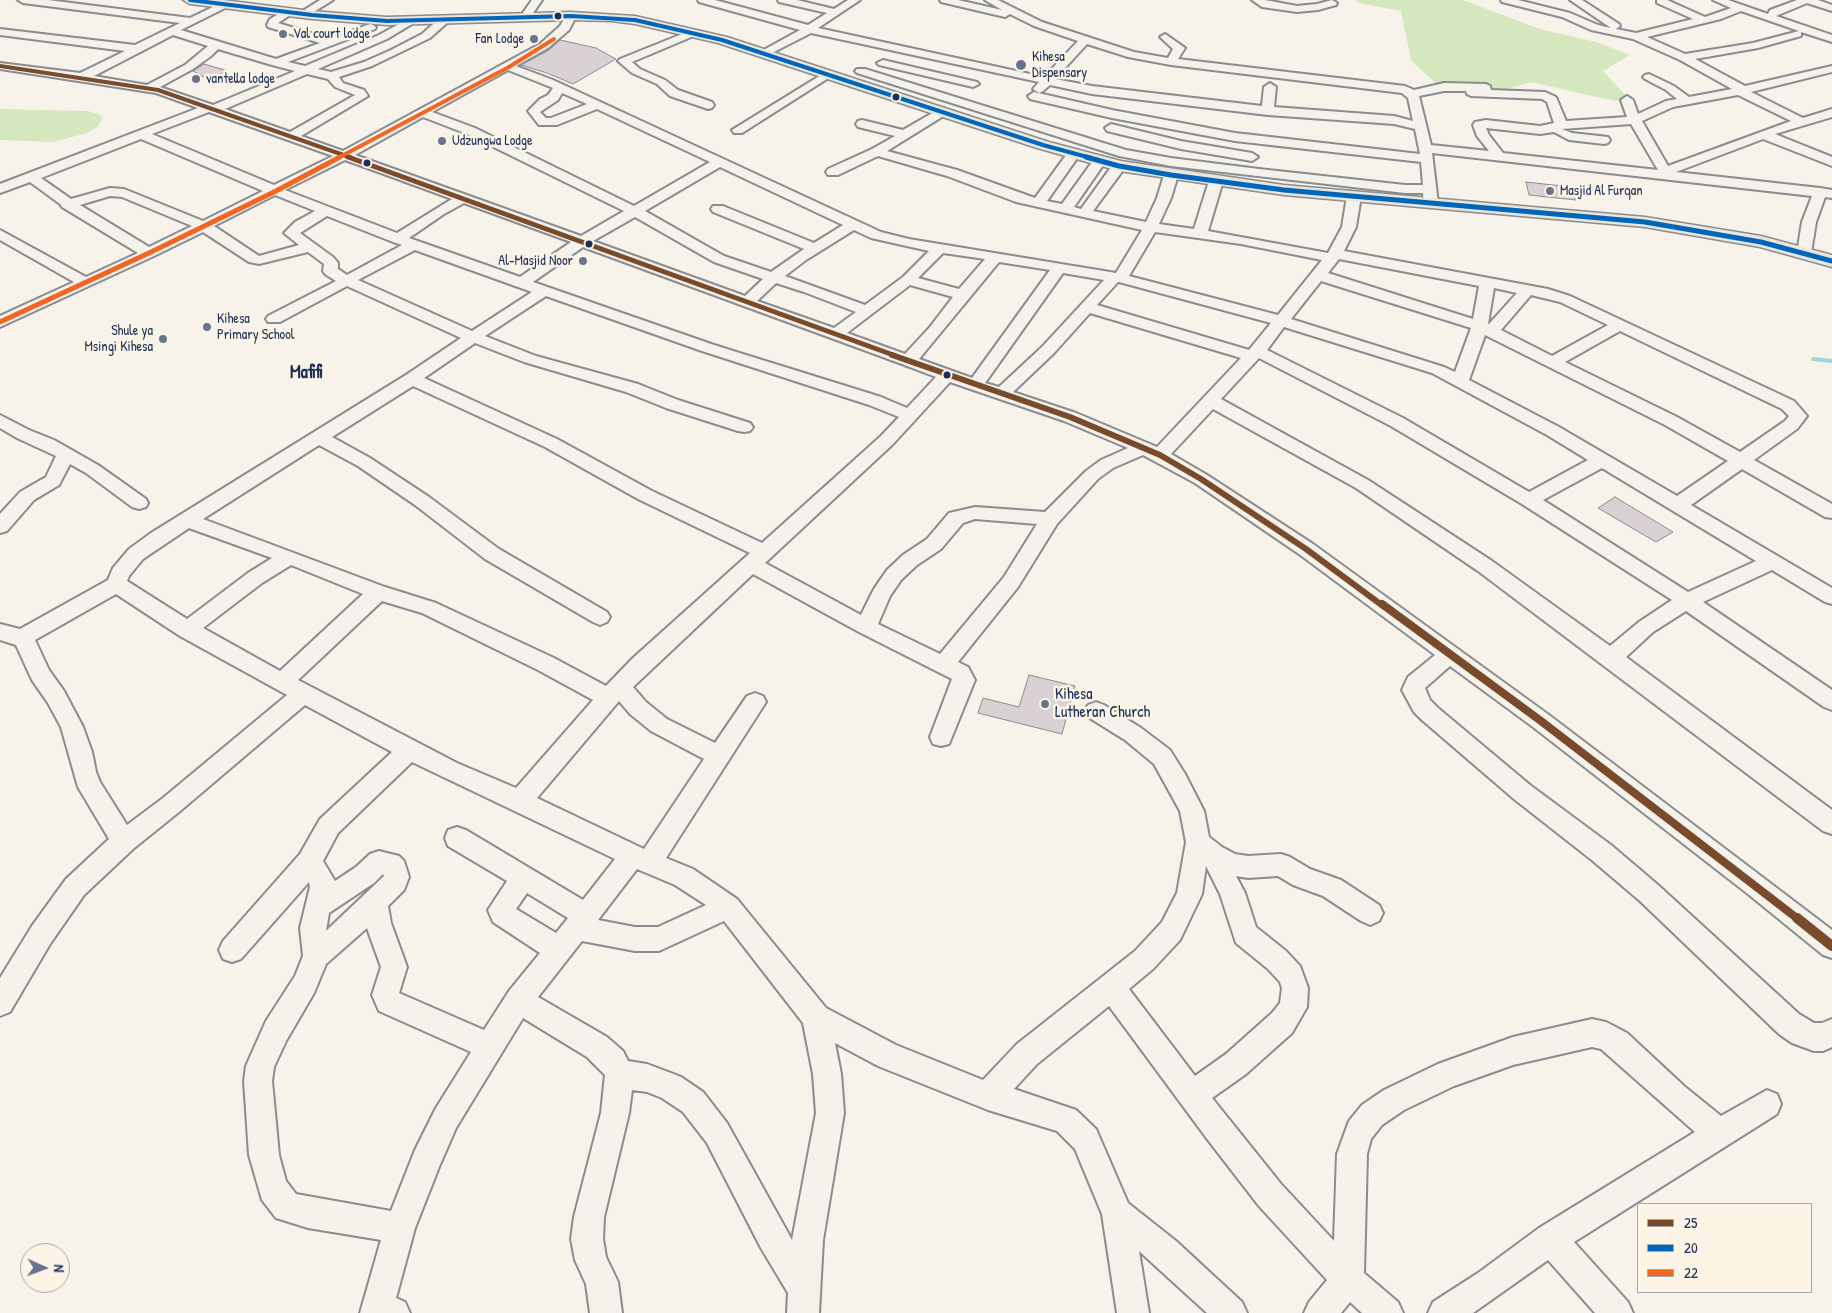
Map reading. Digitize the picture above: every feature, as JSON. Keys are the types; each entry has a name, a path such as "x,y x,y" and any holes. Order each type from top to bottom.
{"highway":[{"path":"190,0 295,13 387,21 571,16 611,17 634,20 692,32 1074,154 1101,156 1119,166 1216,182 1284,190 1354,196 1431,196 1645,222 1728,236 1832,261"}],"street":[{"path":"23,0 193,21"},
{"path":"328,0 274,21 272,25 330,42"},
{"path":"525,17 537,0"},
{"path":"704,0 743,10 777,5 836,12"},
{"path":"764,54 809,29 851,0"},
{"path":"945,0 990,12 1022,16"},
{"path":"990,0 1038,24 1132,55 1171,62 1400,88 1412,94 1444,87 1486,88"},
{"path":"1257,0 1266,5 1297,9 1318,7 1332,3"},
{"path":"1506,0 1566,15 1596,28 1631,35 1702,20 1739,9 1832,39"},
{"path":"1575,0 1631,35 1684,58 1800,121"},
{"path":"1657,1 1677,0"},
{"path":"1718,0 1797,34 1832,44"},
{"path":"1770,18 1774,12 1807,0 1832,8"},
{"path":"1657,1 1702,20"},
{"path":"112,10 131,3"},
{"path":"743,10 756,4"},
{"path":"88,74 223,5"},
{"path":"777,5 809,29 1046,80 1130,95 1268,111 1394,120 1421,127"},
{"path":"0,322 149,253 343,156 554,40 565,28 571,16"},
{"path":"172,31 276,63 332,76 368,64 395,52 426,36 444,20"},
{"path":"276,63 387,21"},
{"path":"0,189 212,108 383,37 412,21"},
{"path":"1818,34 1831,25"},
{"path":"0,32 137,49"},
{"path":"692,32 624,61 636,70 661,82 674,93 708,105"},
{"path":"1684,58 1754,46 1797,34"},
{"path":"1165,37 1179,48 1171,62"},
{"path":"1024,105 1085,40"},
{"path":"84,42 88,74"},
{"path":"150,88 189,67 207,54 215,45"},
{"path":"882,63 973,84"},
{"path":"0,66 88,74 150,88 212,108 908,361 1002,392 1070,417 1152,451 1201,479 1306,549 1548,726 1757,886 1832,946"},
{"path":"508,67 562,88 876,235 939,249 1060,267 1117,278 1281,321 1438,370 1602,460 1832,597"},
{"path":"956,99 993,69"},
{"path":"1499,156 1483,136 1479,126 1486,124 1540,130 1635,120 1670,104 1685,100 1741,90 1832,69"},
{"path":"861,71 1010,117 1101,156 1171,162 1392,170 1426,153 1499,156 1826,193 1808,229 1804,253"},
{"path":"880,92 914,71"},
{"path":"738,130 826,75"},
{"path":"292,136 362,96 360,92 339,85 332,76"},
{"path":"1646,81 1670,88 1685,100"},
{"path":"1268,111 1270,87"},
{"path":"562,88 555,92 554,97 544,102 534,111 534,114 543,122 553,122 597,105"},
{"path":"908,102 925,91"},
{"path":"1471,92 1545,96 1552,100 1557,127 1568,136 1604,140"},
{"path":"1412,94 1426,153 1431,196"},
{"path":"1112,114 1130,95"},
{"path":"1034,96 1112,114 1392,170 1431,196"},
{"path":"1627,100 1662,173"},
{"path":"996,130 1020,109 1044,114"},
{"path":"1394,120 1417,111"},
{"path":"833,172 877,152 941,112"},
{"path":"423,113 497,144 666,227 719,259 810,289 868,311"},
{"path":"1662,173 1763,134 1800,121 1832,113"},
{"path":"1599,123 1614,169"},
{"path":"862,124 904,134"},
{"path":"1098,126 1206,150 1252,157"},
{"path":"1206,150 1213,133"},
{"path":"141,134 276,191 414,245 708,348 910,414"},
{"path":"1763,134 1832,162"},
{"path":"877,152 952,174 1021,199 1085,213 1151,227 1528,290 1565,299 1788,405 1795,412 1798,416 1796,421 1678,506"},
{"path":"1038,202 1074,154"},
{"path":"1067,208 1101,156"},
{"path":"1638,158 1656,160"},
{"path":"523,282 581,242 720,162"},
{"path":"1085,213 1119,166"},
{"path":"1002,392 1034,365 1117,278 1151,227 1164,198 1171,175"},
{"path":"31,177 67,204 149,253"},
{"path":"1200,234 1216,182"},
{"path":"67,204 118,192 204,226 254,259 260,260 310,247"},
{"path":"942,665 1011,582 1050,519 1092,475 1107,464 1152,451 1212,400 1255,354 1333,256 1349,227 1354,196"},
{"path":"398,239 439,211 463,198"},
{"path":"718,209 815,248"},
{"path":"327,210 292,231 293,235 328,260 331,263 330,271 347,281 473,336 549,366 632,388 672,404 744,427"},
{"path":"747,302 773,278 815,248 852,225"},
{"path":"0,234 84,282"},
{"path":"274,319 414,245"},
{"path":"836,334 908,280 939,249"},
{"path":"908,361 936,330 962,295 995,257"},
{"path":"976,384 1018,322 1060,267"},
{"path":"1319,275 1486,329 1671,421 1832,512"},
{"path":"908,280 962,295"},
{"path":"1486,329 1487,284"},
{"path":"0,632 23,637 116,584 120,573 136,554 412,379 473,336 545,290"},
{"path":"1460,381 1486,329 1528,290"},
{"path":"0,304 32,307"},
{"path":"1088,307 1255,354 1397,422 1529,500 1640,569 1832,701"},
{"path":"1552,362 1620,325"},
{"path":"518,802 614,692 698,611 887,440 947,375"},
{"path":"412,379 551,443 758,558 866,627 960,673 964,680 941,737"},
{"path":"1212,400 1362,484 1485,566 1832,824"},
{"path":"0,420 23,434 92,469 139,503"},
{"path":"318,437 364,462 422,500 492,554 600,617"},
{"path":"50,483 67,455"},
{"path":"1529,500 1602,460"},
{"path":"0,526 28,496 50,483 92,469"},
{"path":"866,627 881,594 894,575 910,560 934,544 956,518 975,513 1050,519"},
{"path":"187,520 378,592 429,608 546,664 614,692 659,724 718,756"},
{"path":"187,630 255,578 289,557"},
{"path":"1611,658 1646,627 1686,602 1772,562"},
{"path":"116,584 187,630 303,694 449,770 684,878 710,892 728,907 791,988 816,1016 888,1056 988,1096 1041,1110 1066,1120 1086,1138 1118,1214 1133,1313"},
{"path":"282,682 378,592"},
{"path":"23,637 40,674 56,697 72,727 90,787 124,841"},
{"path":"1449,655 1416,683 1413,690 1422,706 1430,714 1522,792 1602,853 1649,893 1789,1024 1802,1033 1814,1037 1823,1037 1832,1033"},
{"path":"0,1003 41,936 75,887 124,841 171,805 303,694"},
{"path":"382,1312 400,1228 426,1160 446,1118 490,1046 519,1000 582,922 670,828 755,702"},
{"path":"1096,711 1133,734 1162,757 1178,781 1206,848 1232,893 1246,934 1278,960 1291,975 1295,988 1293,1007 1282,1023 1236,1064 1194,1094"},
{"path":"232,950 295,880 309,862 329,826 411,749"},
{"path":"457,838 523,878 582,922 635,940 659,940 728,907"},
{"path":"1206,848 1232,864 1248,867 1281,865 1302,877 1332,888 1370,913"},
{"path":"988,1096 1027,1054 1065,1026 1144,960 1171,931 1189,894 1206,848"},
{"path":"309,862 322,880 323,887 313,928 316,956"},
{"path":"317,907 364,875 379,862 383,862 395,869 397,877 395,882 347,930 316,956 304,984 276,1031 260,1066 258,1081 264,1155 273,1189 287,1207 308,1213 400,1228"},
{"path":"523,878 501,910 502,914 559,950"},
{"path":"375,901 378,923 394,967 385,995 389,1002 490,1046"},
{"path":"1111,986 1194,1094 1218,1130 1270,1195 1348,1280 1387,1313"},
{"path":"519,1000 597,1047 613,1061 619,1074 614,1113 589,1217 587,1239 591,1260 602,1282 606,1313"},
{"path":"803,1300 807,1240 830,1113 827,1074 816,1016"},
{"path":"1320,1313 1348,1280 1352,1154 1359,1131 1372,1115 1394,1100 1448,1074 1513,1051 1592,1033 1606,1036 1719,1133"},
{"path":"619,1074 646,1078 671,1087 693,1102 717,1133 803,1300"},
{"path":"1444,1313 1489,1284 1550,1239 1767,1104"},
{"path":"1118,1214 1165,1252 1231,1313"},
{"path":"1550,1239 1617,1313"}],"green space":[{"path":"1355,0 1463,0 1540,29 1596,42 1630,55 1603,71 1633,103 1601,98 1531,82 1503,90 1435,83 1411,60 1401,11 1359,3"},
{"path":"0,109 88,111 100,115 102,119 98,126 87,133 53,142 0,140"}],"building":[{"path":"560,40 596,48 616,59 573,84 521,65 549,50"},
{"path":"204,64 228,71 207,79 193,71"},
{"name":"Masjid Al Furqan","path":"1526,182 1571,187 1576,200 1529,195"},
{"path":"1615,497 1673,532 1656,542 1598,508"},
{"name":"Kihesa Lutheran Church","path":"1029,675 1075,686 1062,734 978,713 983,698 1019,707"}],"waterway":[{"path":"1813,359 1832,361"}],"transit line":[{"name":"20","path":"190,0 312,15 387,21 571,16 635,20 722,40 1043,145 1119,166 1284,190 1645,222 1761,242 1832,261"},
{"name":"22","path":"0,322 149,253 276,191 509,67 554,39"},
{"name":"25","path":"0,66 158,90 397,174 947,375 1070,417 1160,455 1201,479 1306,549 1541,721 1757,886 1832,946"}],"place":[{"name":"Val court lodge","path":"283,34"},
{"name":"Fan Lodge","path":"534,39"},
{"name":"Kihesa Dispensary","path":"1021,65"},
{"name":"vantella lodge","path":"196,79"},
{"name":"Udzungwa Lodge","path":"442,141"},
{"name":"Masjid Al Furqan","path":"1550,191"},
{"name":"Al-Masjid Noor","path":"583,261"},
{"name":"Kihesa Primary School","path":"207,327"},
{"name":"Shule ya Msingi Kihesa","path":"163,339"},
{"name":"Kihesa Lutheran Church","path":"1045,704"}],"district":[{"name":"Mafifi","path":"306,373"}]}
